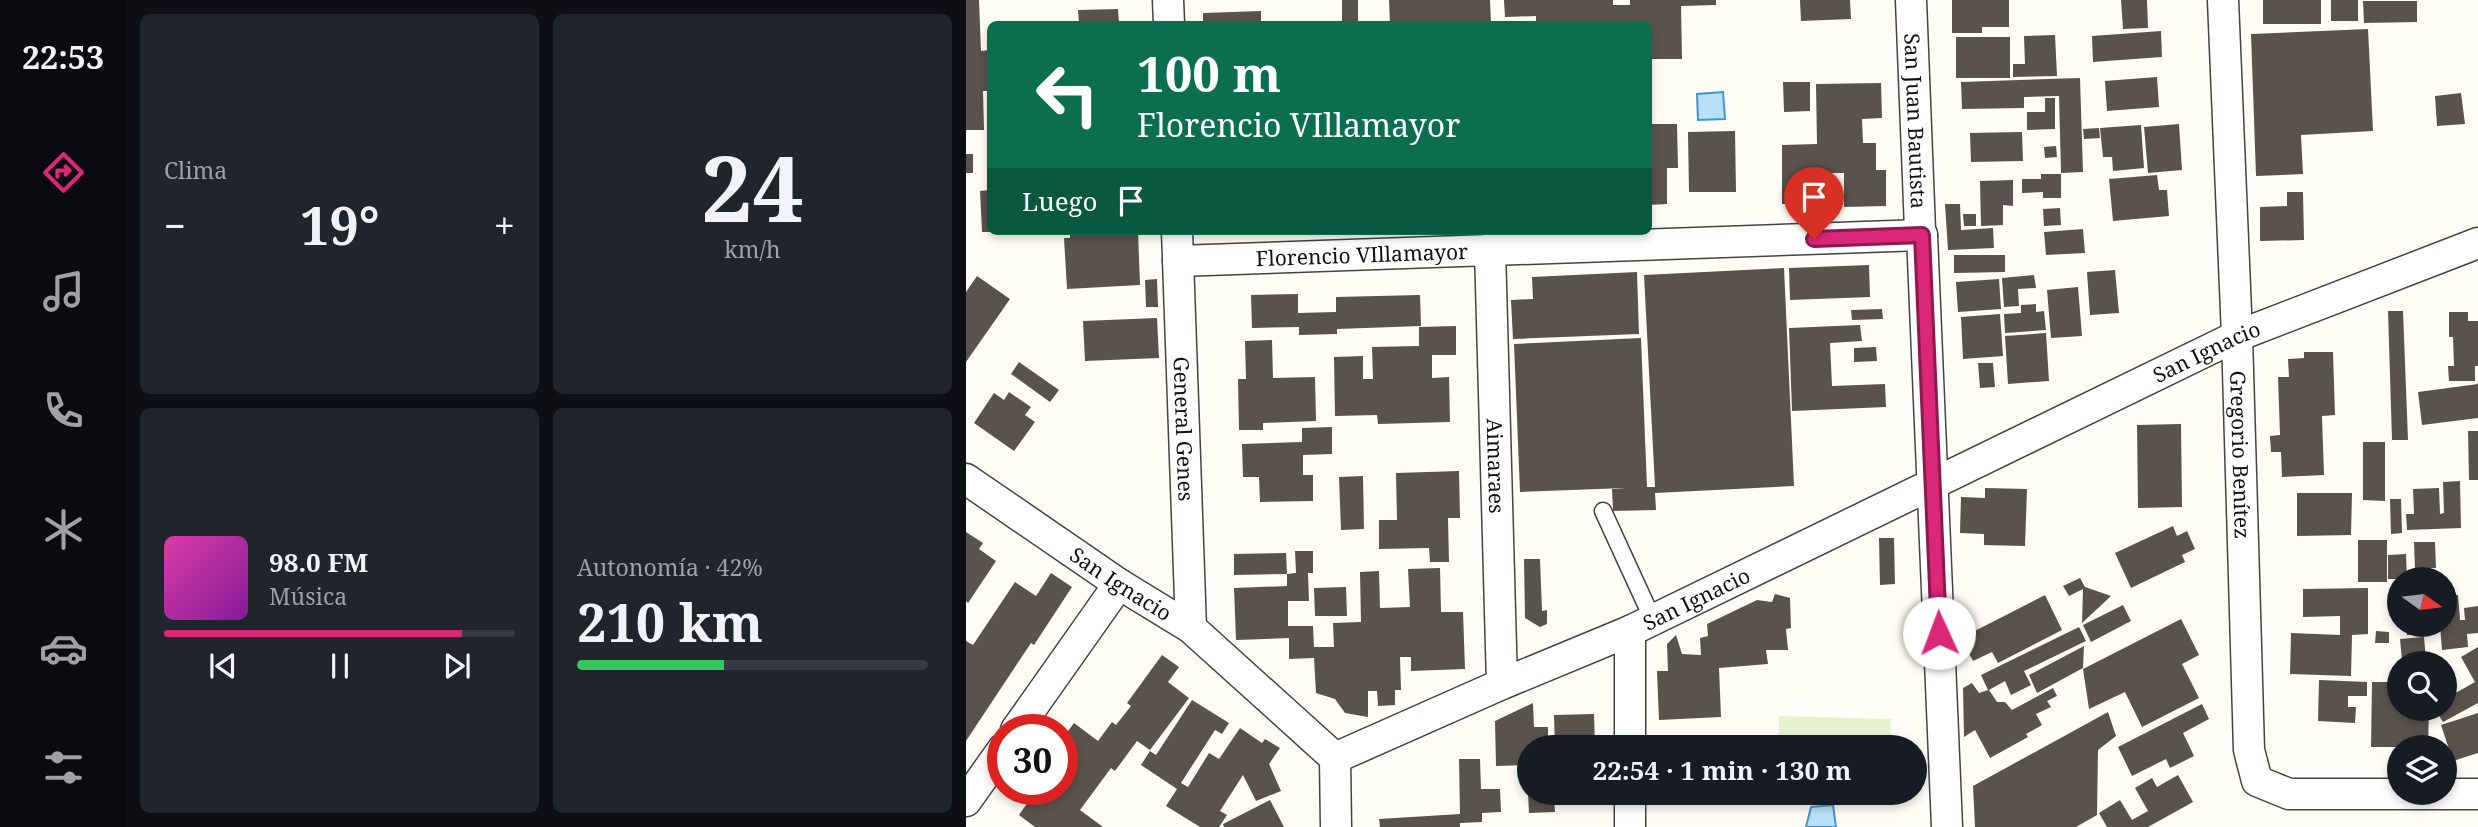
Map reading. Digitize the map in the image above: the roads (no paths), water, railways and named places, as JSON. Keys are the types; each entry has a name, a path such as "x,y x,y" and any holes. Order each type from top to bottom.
{"street":[{"path":"1168,0 1169,21"},
{"name":"San Juan Bautista","path":"1911,0 1947,827"},
{"name":"Gregorio Benítez","path":"2223,0 2237,336 2249,750 2257,781 2290,794 2478,794"},
{"name":"General Genes","path":"1177,235 1191,628"},
{"name":"Florencio VIllamayor","path":"1178,261 1922,235"},
{"name":"San Ignacio","path":"966,480 1119,584 1191,628 1335,758 1641,626 2237,336 2478,243"},
{"name":"Aimaraes","path":"1490,249 1502,684"},
{"path":"1027,714 1119,584"},
{"path":"1631,735 1641,626"},
{"path":"1335,758 1336,827"},
{"path":"966,801 987,771"},
{"path":"1630,805 1630,827"}],"lane":[{"path":"1603,512 1641,626"}],"water":[{"path":"1723,92 1725,119 1698,120 1697,94"},
{"path":"1833,805 1836,827 1806,827 1811,807"}]}
